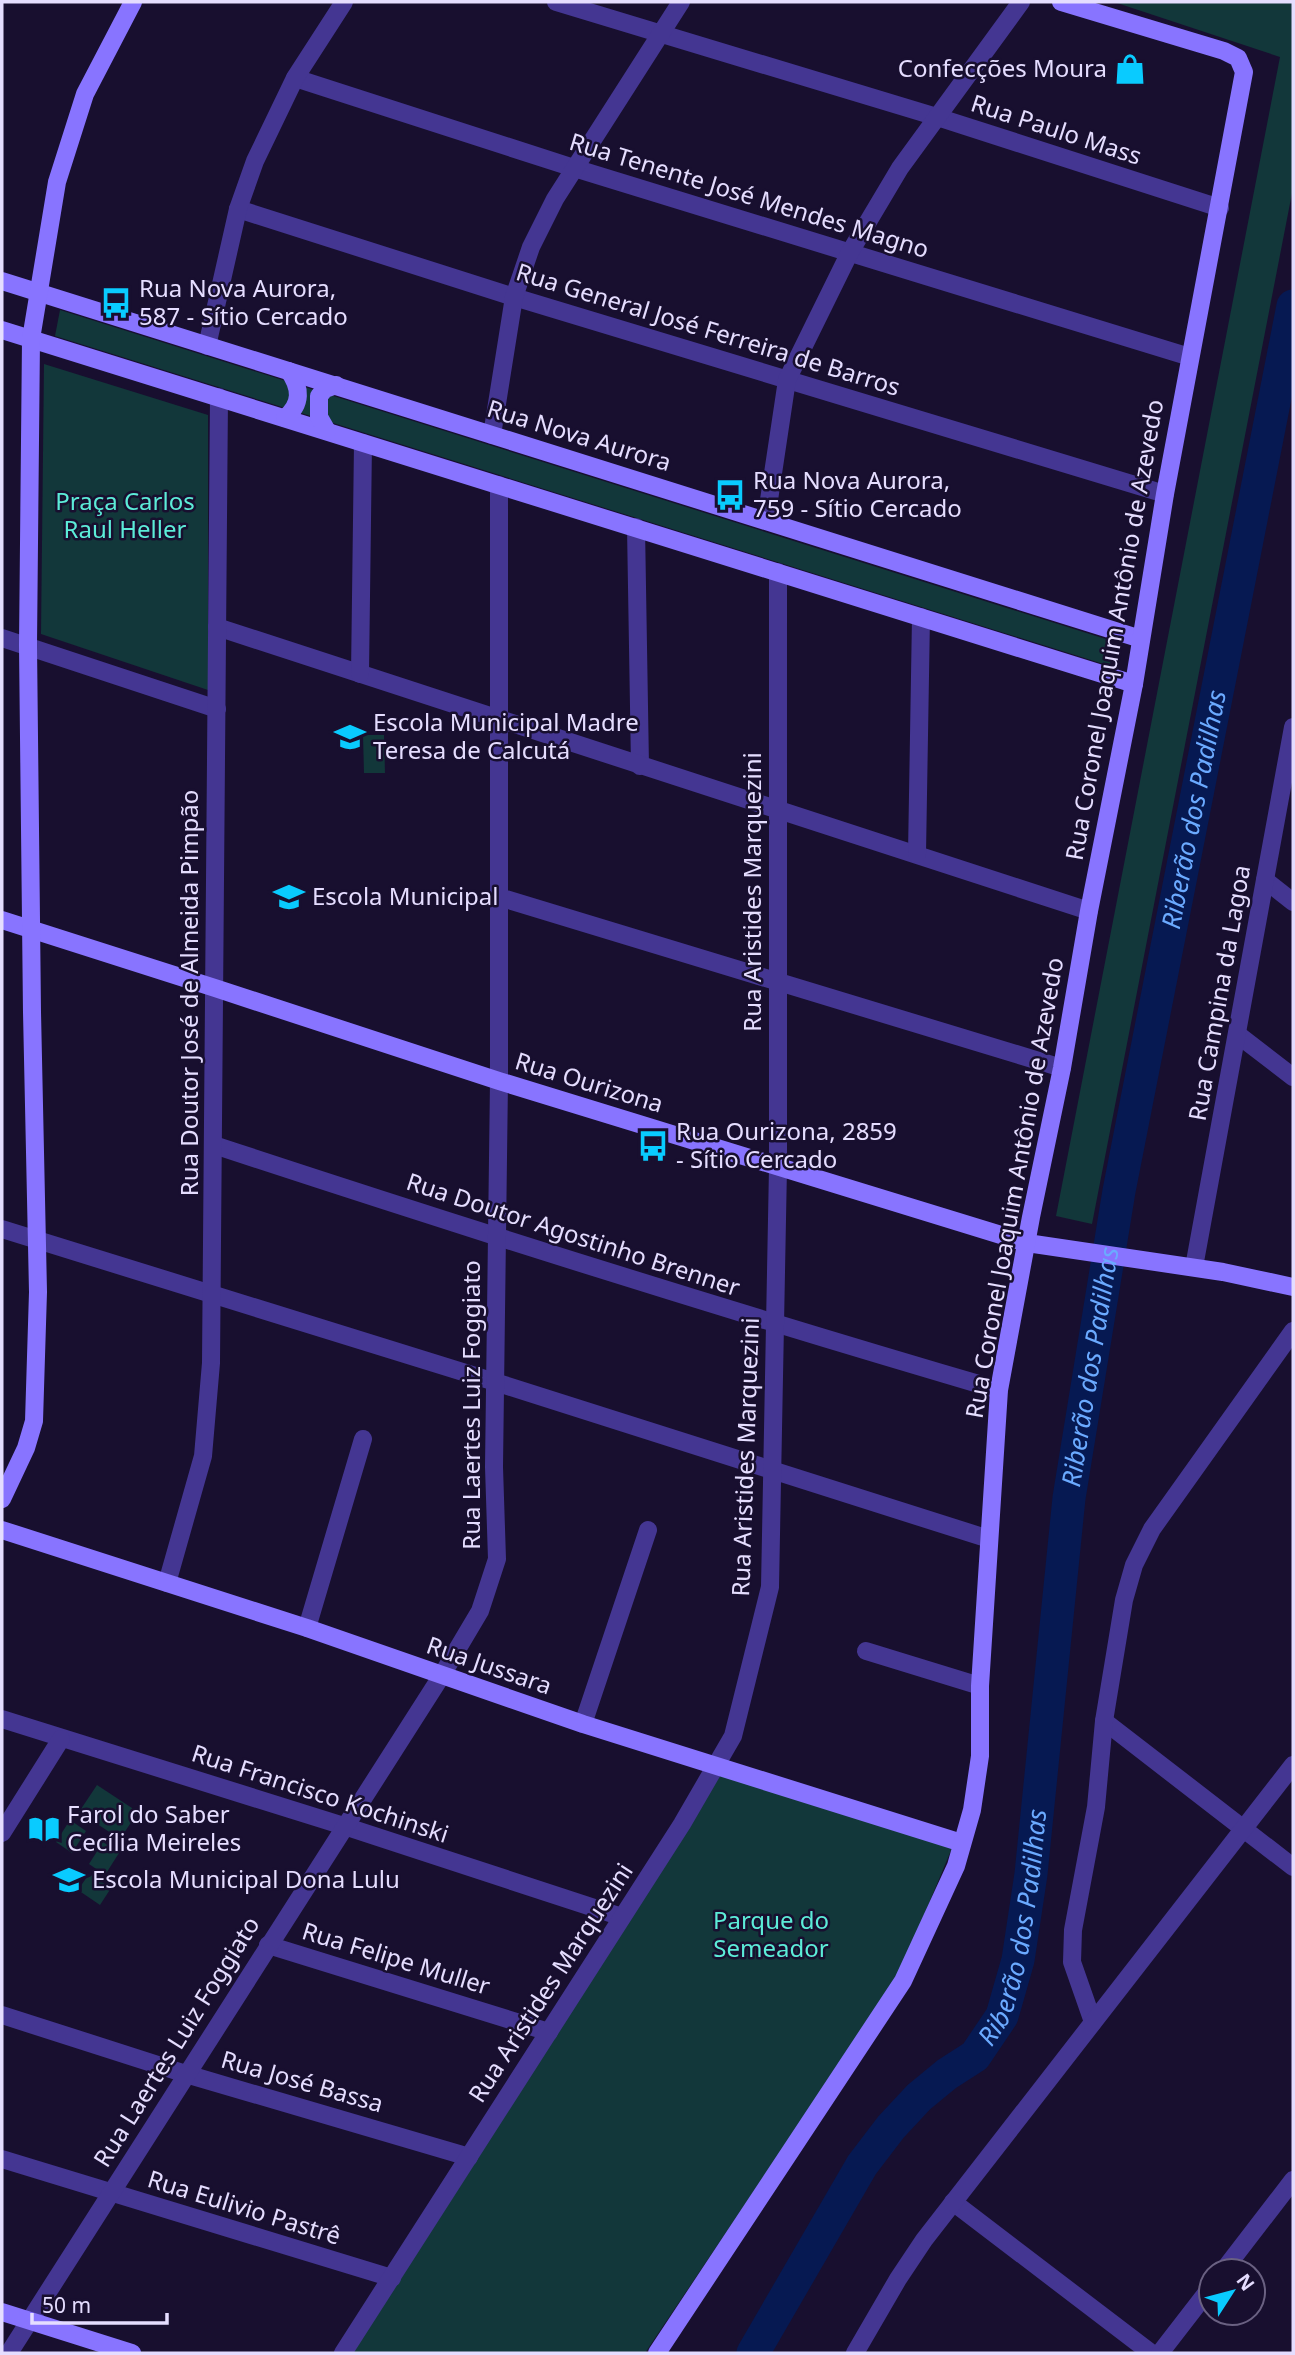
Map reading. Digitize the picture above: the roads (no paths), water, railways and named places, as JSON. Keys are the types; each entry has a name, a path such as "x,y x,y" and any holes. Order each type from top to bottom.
{"street":[{"path":"2,1499 26,1448 34,1421 38,1292 27,645 30,340 57,182 81,107 114,34 132,2"},
{"path":"207,346 238,209 255,161 295,78 344,2"},
{"name":"Rua Paulo Mass","path":"556,2 937,117 1220,208"},
{"path":"492,435 514,297 531,247 555,199 681,2"},
{"path":"766,520 787,380 850,252 901,168 1021,2"},
{"name":"Rua Coronel Joaquim Antônio de Azevedo","path":"657,2353 903,1980 956,1866 972,1810 980,1756 979,1686 999,1390 1062,1068 1141,639 1164,494 1244,72 1238,58 1224,51 1060,2"},
{"name":"Rua Tenente José Mendes Magno","path":"295,78 574,168 1190,357"},
{"name":"Rua General José Ferreira de Barros","path":"238,209 514,297 1164,494"},
{"name":"Rua Nova Aurora","path":"2,281 1141,639"},
{"path":"2,330 1133,684"},
{"path":"285,418 295,410 297,401 298,387 289,370"},
{"path":"327,431 319,417 319,396 325,389 336,385"},
{"name":"Rua Doutor José de Almeida Pimpão","path":"167,1583 203,1456 211,1363 219,397"},
{"path":"360,674 363,443"},
{"name":"Rua Laertes Luiz Foggiato","path":"9,2353 442,1675 481,1611 497,1559 494,1467 499,1081 499,485"},
{"path":"636,527 640,766"},
{"name":"Rua Aristides Marquezini","path":"343,2353 682,1824 733,1737 771,1587 778,1167 778,572"},
{"path":"917,854 921,617"},
{"path":"217,627 1089,911"},
{"path":"2,638 217,709"},
{"name":"Rua Campina da Lagoa","path":"1194,1267 1293,727"},
{"path":"1265,880 1293,902"},
{"path":"499,897 1062,1068"},
{"name":"Rua Ourizona","path":"2,920 499,1081 1027,1244 1256,1277 1293,1287"},
{"path":"1237,1034 1293,1077"},
{"name":"Rua Doutor Agostinho Brenner","path":"214,1145 775,1325 999,1390"},
{"path":"994,1233 1010,1231 1031,1217"},
{"path":"2,1229 989,1539"},
{"path":"1093,2022 1077,1981 1071,1946 1077,1901 1097,1807 1104,1721 1124,1600 1134,1565 1152,1529 1293,1331"},
{"path":"307,1628 363,1439"},
{"name":"Rua Jussara","path":"2,1530 307,1628 583,1724 962,1843"},
{"path":"583,1724 648,1530"},
{"path":"866,1651 979,1686"},
{"name":"Rua Francisco Kochinski","path":"2,1719 344,1826 622,1917"},
{"path":"1104,1721 1293,1867"},
{"path":"2,1833 61,1739"},
{"path":"855,2353 898,2279 953,2202 1293,1765"},
{"name":"Rua Felipe Muller","path":"268,1945 549,2032"},
{"name":"Rua José Bassa","path":"2,2015 187,2074 469,2157"},
{"name":"Rua Eulivio Pastrê","path":"2,2159 392,2278"},
{"path":"1234,2257 1293,2180"},
{"path":"953,2202 1151,2353"},
{"path":"1160,2353 1197,2305"},
{"path":"2,2312 132,2353"}],"waterway":[{"name":"Riberão dos Padilhas","path":"753,2353 862,2165 891,2127 919,2097 975,2056 1002,2016 1018,1960 1031,1874 1069,1498 1119,1191 1293,306"}],"place":[{"name":"Confecções Moura","path":"1130,69"},
{"name":"Rua Nova Aurora, 587 - Sítio Cercado","path":"116,303"},
{"name":"Rua Nova Aurora, 759 - Sítio Cercado","path":"730,495"},
{"name":"Escola Municipal Madre Teresa de Calcutá","path":"350,737"},
{"name":"Escola Municipal","path":"289,897"},
{"name":"Rua Ourizona, 2859 - Sítio Cercado","path":"653,1146"},
{"name":"Farol do Saber Cecília Meireles","path":"44,1829"},
{"name":"Escola Municipal Dona Lulu","path":"69,1880"}],"park label":[{"name":"Praça Carlos Raul Heller","path":"125,516"},
{"name":"Parque do Semeador","path":"771,1935"}]}
